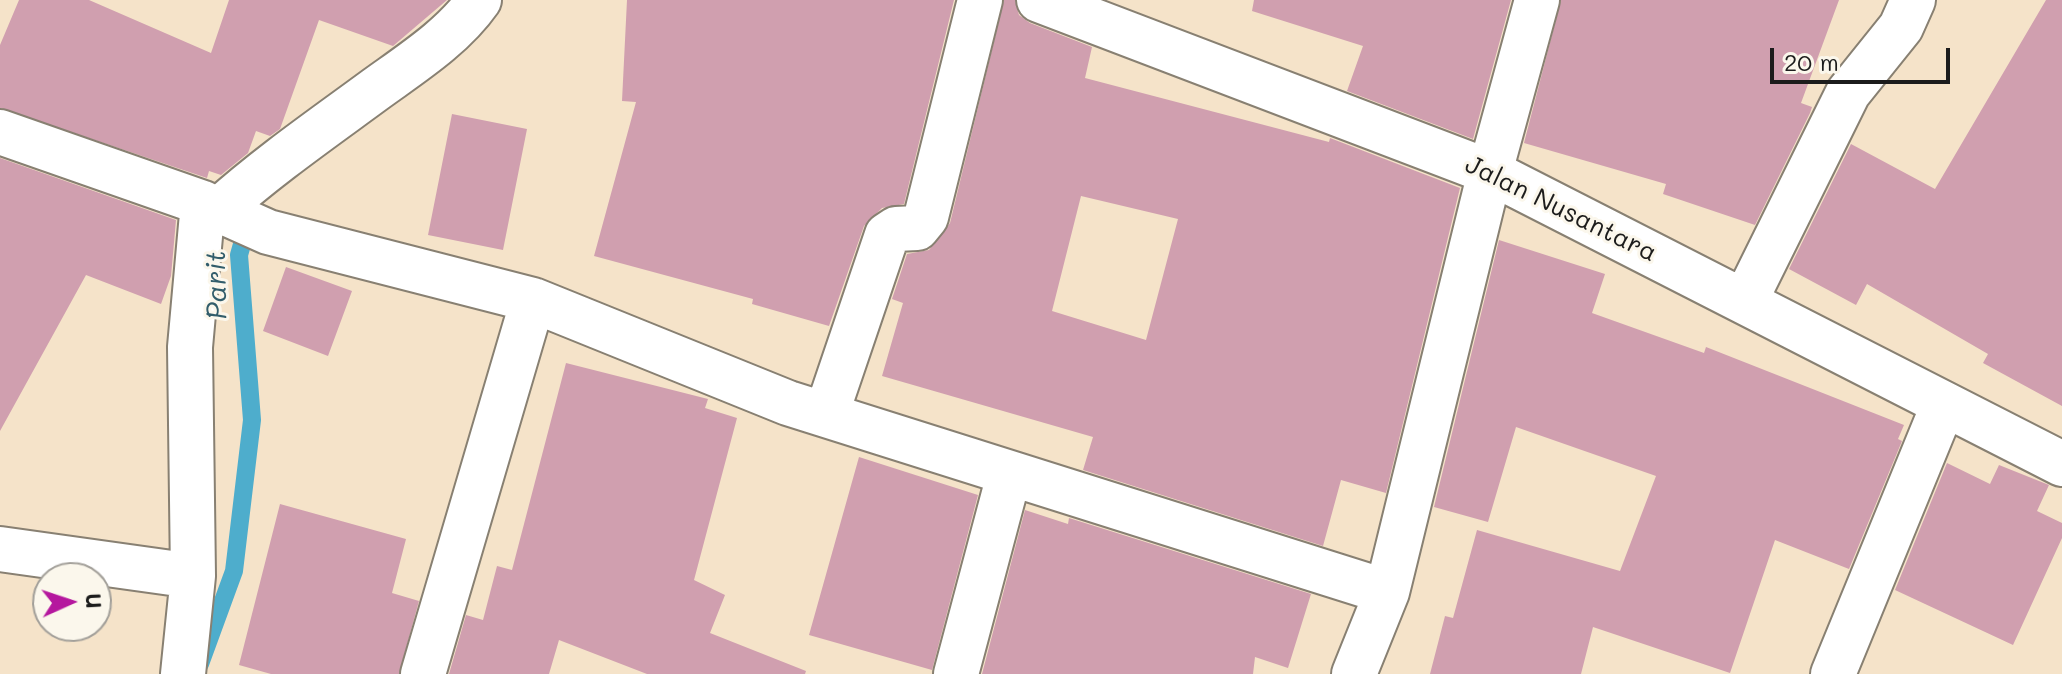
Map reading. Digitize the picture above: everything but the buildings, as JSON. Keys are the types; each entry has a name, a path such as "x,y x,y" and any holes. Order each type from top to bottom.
{"street":[{"path":"183,674 193,576 190,347 216,209 257,175 414,62 458,25 479,0"},
{"path":"826,415 887,235 896,229 917,228 926,217 980,0"},
{"name":"Jalan Nusantara","path":"1039,0 1490,172 1746,299 1943,406 2062,464"},
{"path":"1354,674 1387,592 1490,172 1537,0"},
{"path":"1746,299 1848,93 1884,51 1913,0"},
{"path":"0,132 216,209 268,232 533,300 826,415 1387,592"},
{"path":"423,674 533,300"},
{"path":"1833,674 1943,406"},
{"path":"956,674 1009,475"},
{"path":"0,549 193,576"}],"waterway":[{"name":"Parit","path":"200,664 234,571 252,420 239,255 248,223"}]}
